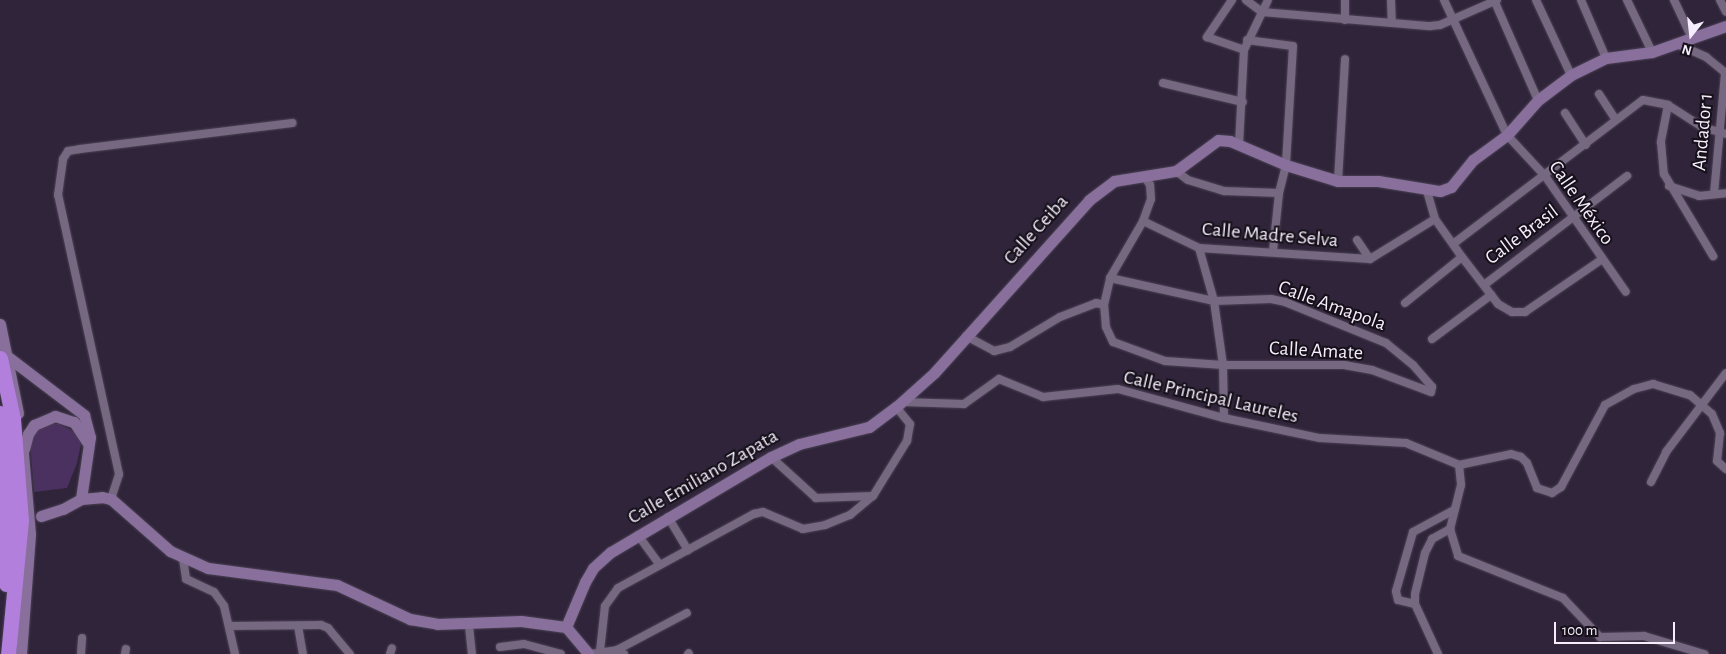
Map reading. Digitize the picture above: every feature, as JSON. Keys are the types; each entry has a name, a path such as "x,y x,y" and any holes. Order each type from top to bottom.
{"highway":[{"path":"4,358 13,419 21,520 8,654"},
{"path":"0,413 7,470 8,526 0,652"}],"street":[{"path":"1232,0 1208,37 1244,50"},
{"path":"1246,0 1262,12 1430,26 1453,20 1495,0 1538,100"},
{"path":"1268,0 1247,40 1244,50 1239,145 1286,165 1338,181 1378,181 1427,191 1451,187 1473,160 1507,135 1538,100 1571,75 1606,58 1652,52 1726,26"},
{"path":"1345,0 1345,20"},
{"path":"1391,0 1392,23"},
{"name":"Calle México","path":"1444,0 1507,135 1545,176 1601,260 1626,292"},
{"path":"1536,0 1571,75"},
{"path":"1581,0 1606,58"},
{"path":"1627,0 1652,52"},
{"path":"1674,0 1692,38"},
{"path":"1720,0 1726,12"},
{"path":"1247,40 1293,46 1286,165 1279,193 1273,251"},
{"path":"1677,44 1706,57 1725,73"},
{"path":"1338,181 1345,59"},
{"name":"Andador 1","path":"1714,194 1722,134 1725,73"},
{"path":"1163,83 1242,102"},
{"path":"1599,94 1615,118"},
{"path":"1453,244 1586,145 1615,118 1643,100 1668,105 1722,134"},
{"path":"1668,105 1661,142 1668,186 1713,256"},
{"path":"1565,113 1586,145"},
{"path":"111,499 118,487 119,474 58,195 63,159 68,151 80,149 292,123"},
{"name":"Calle Ceiba","path":"899,405 934,373 1101,188 1114,181 1176,171 1218,140 1239,145"},
{"path":"1176,171 1188,180 1224,191 1279,193"},
{"name":"Calle Amate","path":"1144,176 1150,185 1151,199 1144,221 1110,278 1104,305 1106,327 1112,342 1123,348 1165,361 1223,365 1345,365 1372,370 1431,392"},
{"name":"Calle Brasil","path":"1484,284 1627,176"},
{"path":"1668,186 1688,194 1726,193"},
{"path":"1427,191 1435,219 1498,304 1512,312 1525,312 1601,260"},
{"path":"1357,240 1370,260 1435,219"},
{"name":"Calle Madre Selva","path":"1144,221 1199,248 1273,251 1370,260"},
{"path":"1199,248 1214,302 1223,365 1224,418"},
{"path":"1405,303 1462,257"},
{"name":"Calle Amapola","path":"1110,278 1214,302 1271,299 1341,323 1386,343 1402,354 1432,387 1431,392"},
{"path":"1432,339 1491,295"},
{"path":"966,336 994,351 1010,347 1060,317 1096,304 1104,305"},
{"path":"0,324 4,358 23,453 30,534 21,654"},
{"path":"4,358 84,415 90,437 81,499"},
{"path":"1651,482 1659,462 1726,373"},
{"name":"Calle Principal Laureles","path":"899,405 964,404 999,379 1044,397 1118,389 1224,418 1320,438 1406,443 1460,465"},
{"path":"1704,654 1644,636 1600,637 1563,598 1458,556 1450,529 1461,485 1460,465 1511,454 1521,457 1537,488 1552,493 1561,487 1604,406 1615,398 1634,389 1654,384 1679,390 1701,404 1718,424 1717,461 1726,470"},
{"path":"593,653 605,606 610,596 754,514 763,512 791,525 810,528 850,515 873,496 910,432 910,424 899,405"},
{"name":"Calle Emiliano Zapata","path":"566,627 593,568 611,552 771,458 799,444 869,427 899,405"},
{"path":"23,453 28,434 34,425 55,416 66,418 81,428 89,450"},
{"path":"771,458 816,498 873,496"},
{"path":"41,516 81,499 111,499 182,559 208,568 338,585 410,619 469,626 521,621 566,627 593,653 621,652 687,613"},
{"path":"1415,604 1398,600 1396,591 1414,532 1423,524 1454,510"},
{"path":"668,517 688,550"},
{"path":"1423,524 1432,539"},
{"path":"1438,654 1415,604 1417,584 1432,539 1450,529"},
{"path":"638,535 660,566"},
{"path":"182,559 186,579 220,599 230,626 235,654"},
{"path":"230,626 321,625 328,628 350,654"},
{"path":"298,626 303,654"},
{"path":"469,626 472,654"},
{"path":"81,654 82,638"},
{"path":"500,647 524,644 561,654"}],"shaded area":[{"path":"45,424 59,424 75,432 81,444 77,463 67,488 34,492 30,442 35,431"}]}
